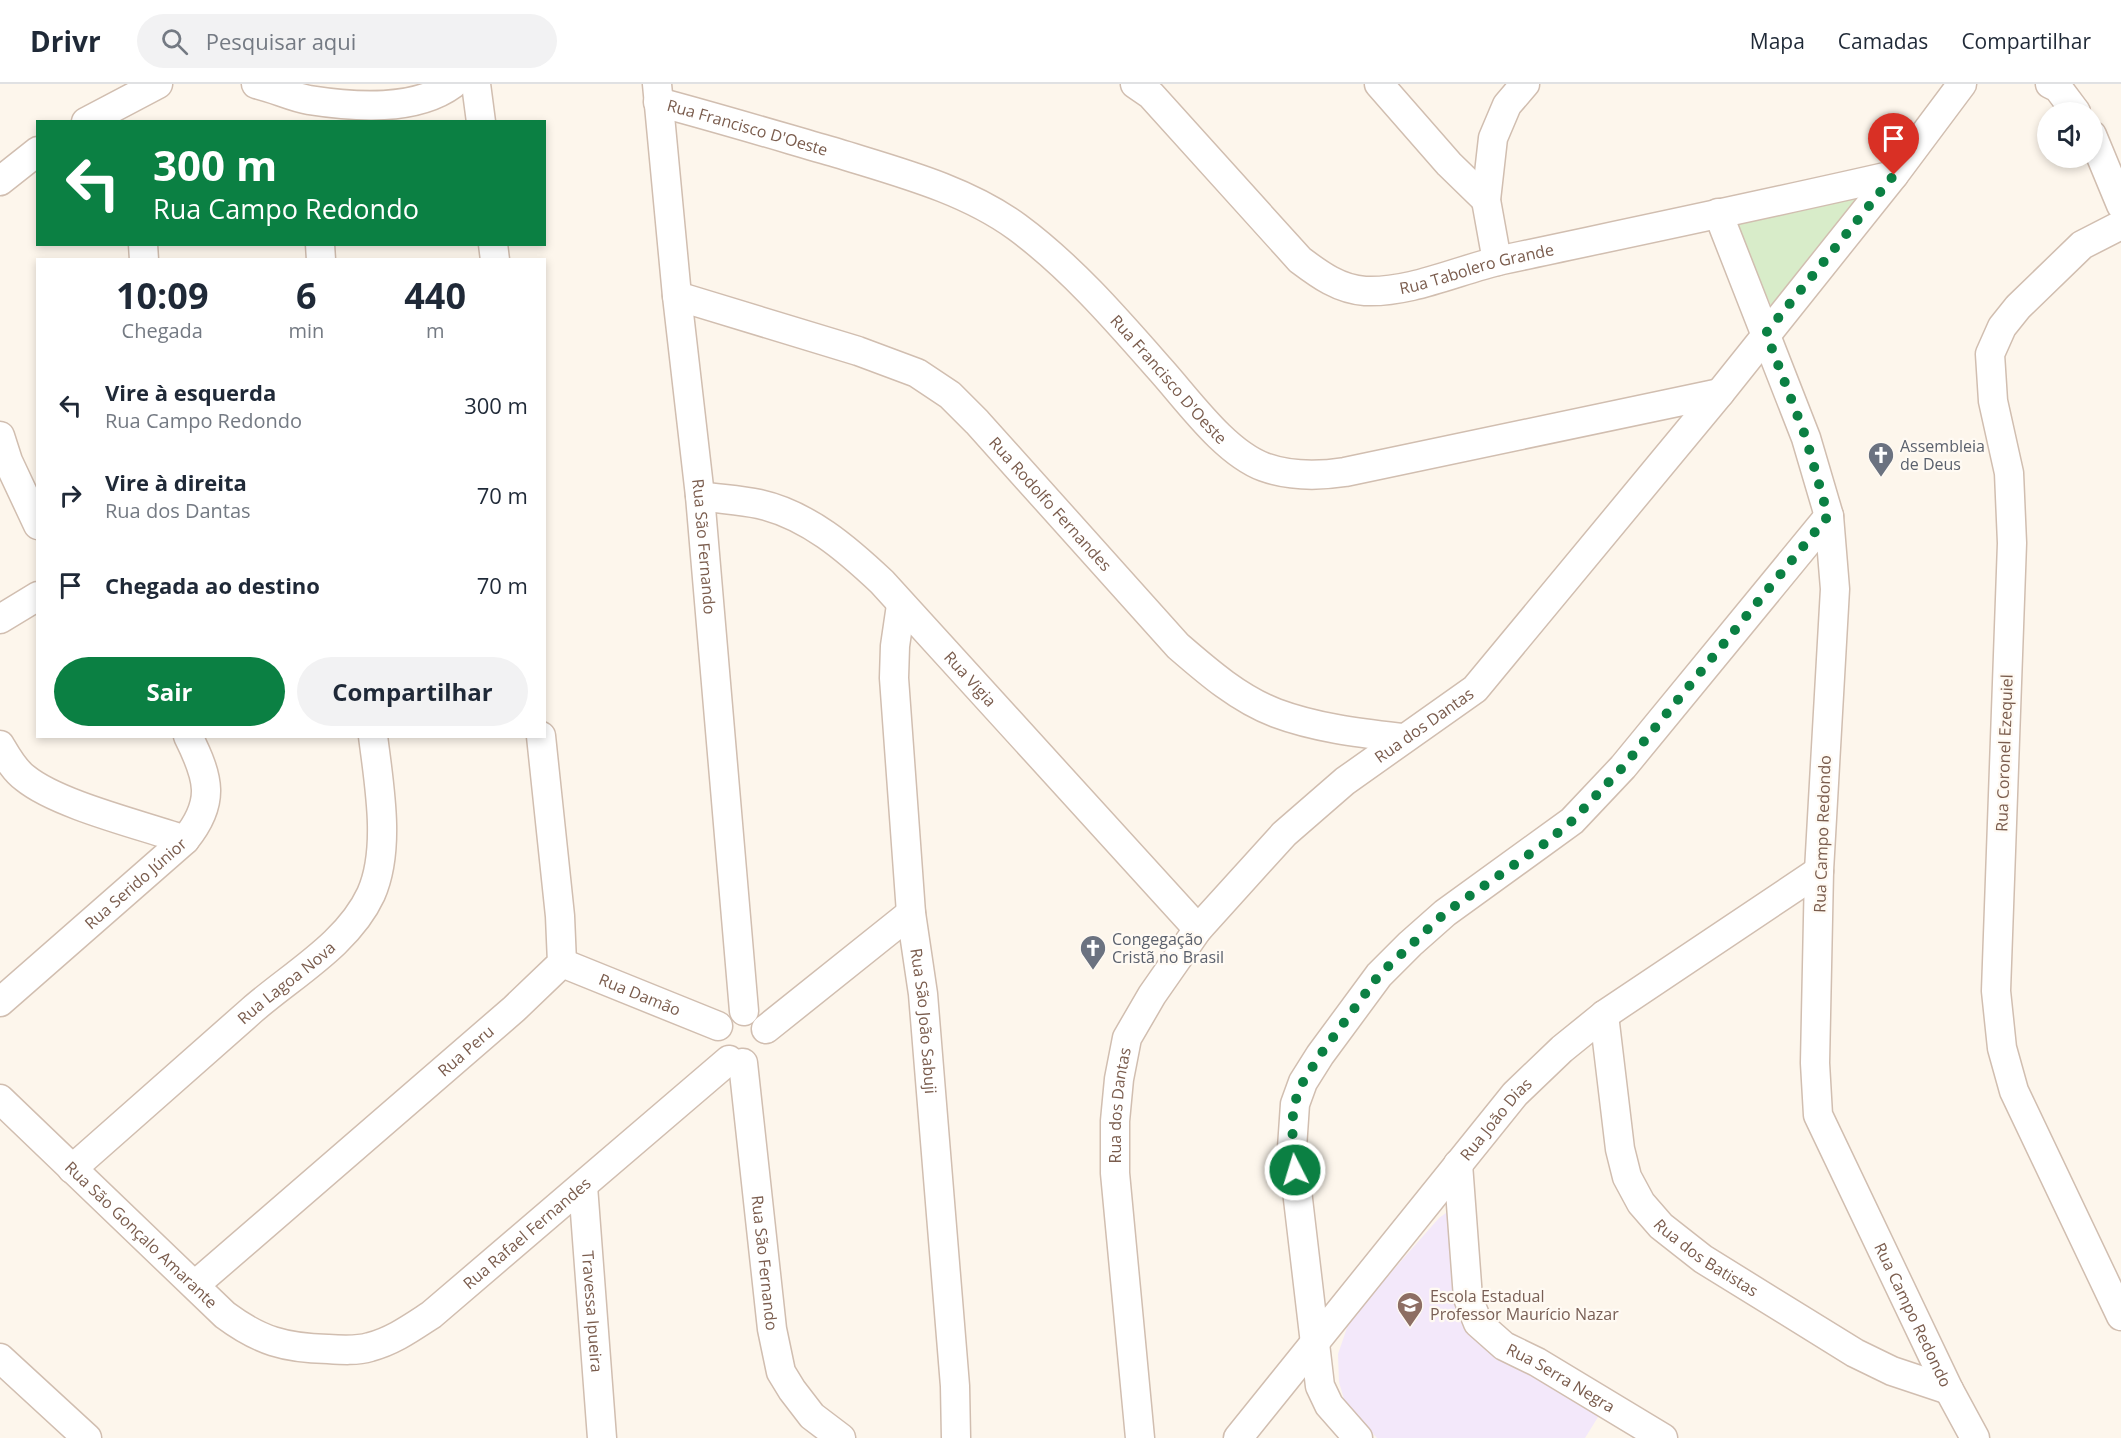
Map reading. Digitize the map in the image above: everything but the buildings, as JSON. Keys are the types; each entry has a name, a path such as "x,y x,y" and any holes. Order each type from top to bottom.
{"street":[{"path":"256,84 309,111 414,102 440,94 453,84"},
{"path":"476,84 481,120"},
{"name":"Rua Tabolero Grande","path":"1135,84 1151,95 1300,260 1326,279 1346,288 1365,291 1386,290 1497,261 1894,175"},
{"path":"1379,84 1449,164 1486,200"},
{"path":"1449,164 1465,162 1481,155 1493,138 1507,105 1525,84"},
{"name":"Rua dos Dantas","path":"1140,1438 1115,1173 1115,1121 1119,1079 1127,1038 1152,995 1198,930 1284,834 1345,781 1402,738 1475,689 1720,393 1894,175 1962,84"},
{"path":"2050,84 2058,88 2068,102"},
{"path":"90,120 149,88"},
{"path":"138,120 149,88"},
{"name":"Rua São Fernando","path":"658,93 677,296 700,496 744,1011"},
{"name":"Rua Francisco D'Oeste","path":"658,93 907,174 982,206 1017,227 1054,258 1128,334 1214,429 1240,454 1264,467 1291,473 1324,475 1345,472 1720,393"},
{"path":"1493,138 1486,200 1497,261"},
{"path":"0,181 36,153"},
{"path":"2103,162 2121,205"},
{"name":"Rua Campo Redondo","path":"1718,213 1806,438 1828,516 1835,589 1820,871 1815,1063 1818,1115 1949,1390 1975,1438"},
{"name":"Rua Coronel Ezequiel","path":"2121,225 2082,245 2018,307 2002,327 1990,354 1993,401 2009,473 2012,543 1996,991 2001,1048 2014,1091 2121,1316"},
{"name":"Rua Rodolfo Fernandes","path":"677,296 858,351 917,373 950,395 977,422 1178,646 1212,675 1276,713 1312,724 1402,738"},
{"path":"0,436 36,520"},
{"name":"Rua Vigia","path":"700,496 761,505 825,532 882,582 1198,930"},
{"path":"1358,1438 1329,1405 1320,1386 1292,1126 1294,1104 1320,1055 1379,975 1445,913 1544,844 1580,813 1623,767 1828,516"},
{"path":"0,619 36,597"},
{"name":"Rua São João Sabuji","path":"901,605 895,646 894,678 911,913 923,994 955,1386 956,1438"},
{"name":"Rua Serido Júnior","path":"0,1002 185,840 204,812 206,791 202,770 189,738"},
{"name":"Rua Lagoa Nova","path":"72,1169 254,1008 332,944 359,917 372,891 381,830 381,798 373,738"},
{"path":"541,738 562,934 562,963"},
{"path":"3,760 23,777 47,791 185,840"},
{"name":"Rua João Dias","path":"1238,1438 1515,1094 1562,1049 1604,1016 1820,871"},
{"path":"766,1029 911,913"},
{"name":"Rua Damão","path":"562,963 718,1026"},
{"name":"Rua Peru","path":"195,1285 514,1009 562,963"},
{"path":"744,1011 758,1017 766,1029 766,1044 758,1057 736,1061 717,1047 718,1026 727,1016 744,1011"},
{"name":"Rua dos Batistas","path":"1604,1016 1620,1149 1627,1177 1641,1203 1661,1226 1703,1259 1855,1353 1892,1371 1949,1390"},
{"name":"Rua São Fernando","path":"736,1061 771,1329 782,1372 812,1416 842,1438"},
{"name":"Rua Rafael Fernandes","path":"299,1349 368,1348 396,1337 431,1315 583,1186 736,1061"},
{"name":"Rua São Gonçalo Amarante","path":"0,1099 225,1315 249,1332 270,1342 299,1349"},
{"name":"Rua Serra Negra","path":"1458,1164 1468,1298 1478,1323 1504,1346 1537,1362 1663,1438"},
{"name":"Travessa Ipueira","path":"583,1186 602,1438"},
{"path":"0,1358 87,1438"}],"shaded area":[{"name":"Escola Estadual Professor Maurício Nazar","path":"1446,1213 1453,1215 1462,1313 1603,1409 1585,1438 1377,1438 1346,1406 1339,1382 1338,1354 1350,1319 1439,1218"}],"green space":[{"path":"1880,186 1775,314 1730,218"}],"place":[{"name":"Assembleia de Deus","path":"1881,478"},
{"name":"Congegação Cristã no Brasil","path":"1093,971"},
{"name":"Escola Estadual Professor Maurício Nazar","path":"1410,1328"}],"route":[{"path":"1295,1170 1292,1126 1294,1104 1303,1082 1379,975 1445,913 1544,844 1572,821 1623,767 1828,516 1806,438 1766,333 1894,175"}]}
